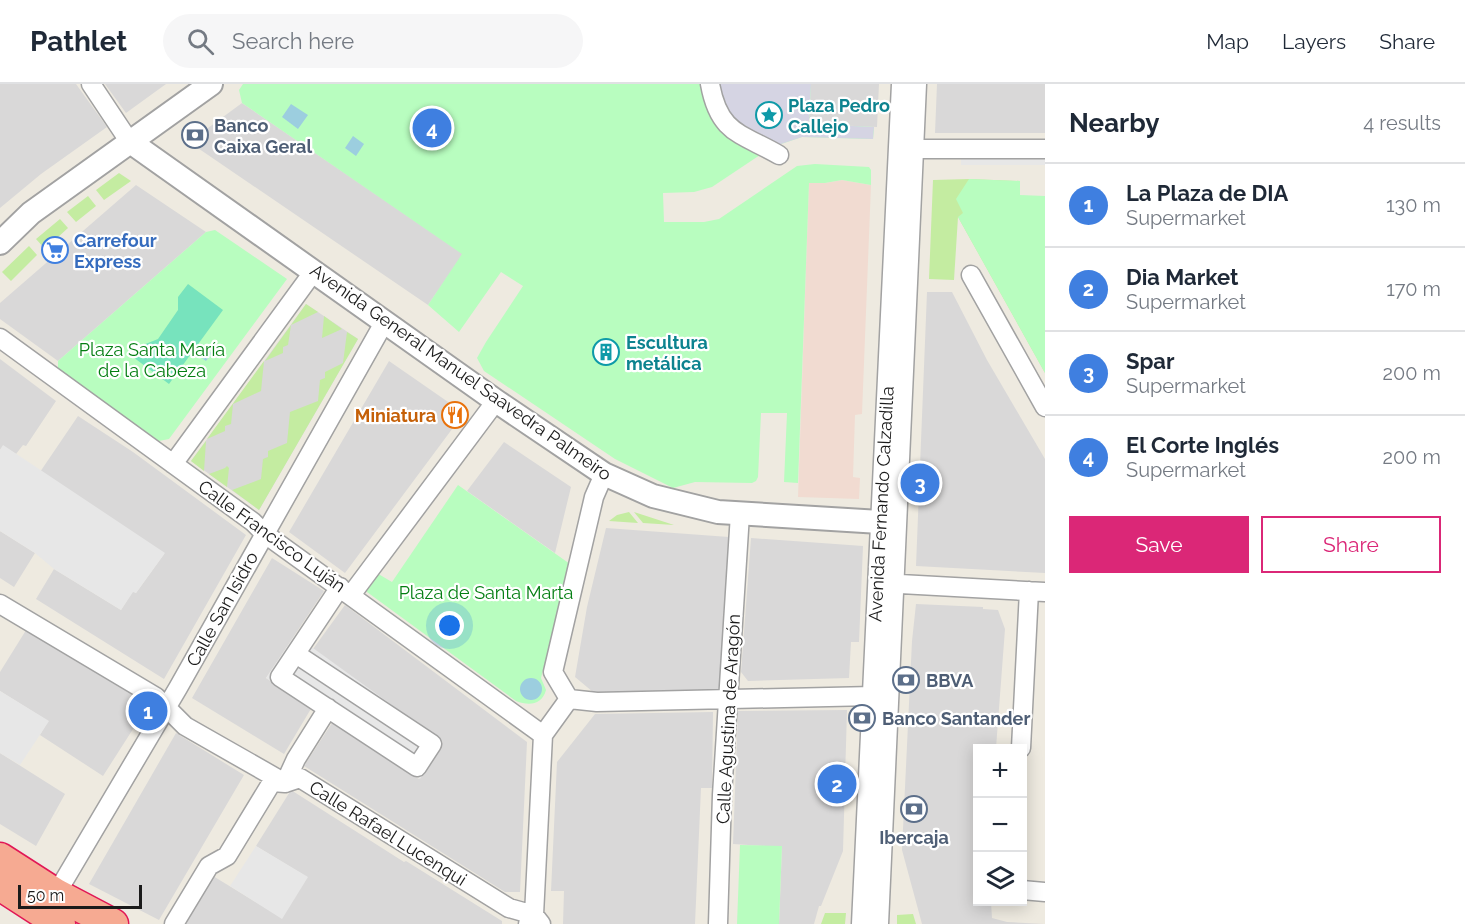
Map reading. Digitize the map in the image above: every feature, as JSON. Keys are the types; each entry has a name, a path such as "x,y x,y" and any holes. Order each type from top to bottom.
{"highway":[{"path":"0,858 56,894 113,924"},
{"path":"0,885 60,924"}],"street":[{"path":"91,84 129,141"},
{"path":"0,243 31,213 211,84"},
{"path":"710,84 714,103 734,133 758,143 779,156"},
{"name":"Avenida Fernando Calzadilla","path":"889,522 901,84"},
{"name":"Avenida Fernando Calzadilla","path":"879,924 886,583 917,84"},
{"name":"Avenida General Manuel Saavedra Palmeiro","path":"129,141 496,401 604,474 653,496 718,512 889,522"},
{"path":"914,149 1045,149"},
{"path":"173,464 314,271"},
{"path":"971,275 1045,407"},
{"name":"Calle San Isidro","path":"56,894 167,706 385,321"},
{"name":"Calle Francisco Luján","path":"0,338 252,522 265,534 543,735"},
{"path":"296,654 432,744 417,767 280,677 296,654 496,401"},
{"path":"569,699 553,672 594,497 604,474"},
{"name":"Calle Agustina de Aragón","path":"718,924 728,700 740,514"},
{"path":"886,583 1037,592 1021,744"},
{"name":"Avenida Fernando Calzadilla","path":"861,924 873,696 886,583"},
{"name":"Calle Rafael Lucenqui","path":"0,604 156,697 185,726 285,783 300,778 501,903 534,921"},
{"path":"569,699 597,702 873,696"},
{"path":"534,921 543,735 569,699"},
{"path":"174,924 209,866 227,856 272,782 285,783 296,759 328,708"},
{"path":"1027,890 1045,892"}],"shaded area":[{"path":"0,84 76,84 107,127 41,174 0,208"},
{"path":"105,84 166,84 126,113"},
{"name":"Plaza Pedro Callejo","path":"717,84 811,84 809,124 874,127 873,139 802,137 774,144 741,128 725,111"},
{"path":"811,84 879,84 877,127 809,124"},
{"path":"937,84 1045,84 1045,133 935,133"},
{"path":"242,103 463,254 428,305 189,142"},
{"path":"961,155 1045,155 1045,165 961,165"},
{"path":"842,180 871,185 862,414 855,415 853,477 860,478 859,499 798,497 809,182 825,183"},
{"path":"136,185 206,232 58,361 0,319 0,303"},
{"path":"927,292 952,292 987,360 1045,459 1045,573 916,566"},
{"path":"306,304 358,339 259,510 191,461"},
{"path":"0,359 56,401 26,446 23,445 16,454 3,446 0,450"},
{"path":"389,361 464,413 345,573 289,532"},
{"path":"78,416 133,452 246,535 164,679 36,599 54,569 121,610 133,591 136,593 164,554 40,472"},
{"path":"504,442 571,487 555,553 467,491"},
{"path":"3,445 165,553 121,610 54,569 35,553 0,531 0,450"},
{"path":"606,528 729,537 719,700 599,697 575,677 587,607"},
{"path":"0,531 35,553 14,587 0,578"},
{"path":"751,538 863,546 859,642 851,642 849,678 748,681 741,672"},
{"path":"272,558 324,591 266,678 312,707 284,754 192,698"},
{"path":"916,604 983,607 983,609 998,610 1005,629 996,744 973,744 973,906 991,906 992,918 1007,922 1044,924 922,924 902,850 912,641"},
{"path":"345,605 527,742 520,892 505,892 304,766 332,723 419,779 443,742 313,649"},
{"path":"28,627 149,704 103,776 40,735 48,721 0,691 0,672"},
{"path":"295,635 443,742 420,779 266,678"},
{"path":"0,691 49,721 20,765 0,753"},
{"path":"847,710 843,851 821,906 819,906 814,924 779,924 782,847 733,844 738,711"},
{"path":"713,712 712,788 701,788 695,924 563,924 564,891 551,891 557,762 595,714"},
{"path":"176,733 244,775 159,920 89,884"},
{"path":"0,753 65,794 36,846 0,824"},
{"path":"291,790 502,921 502,924 185,924 213,876 282,918 307,877 256,846"},
{"path":"256,846 308,877 282,919 230,886"}],"green space":[{"path":"243,84 811,84 809,124 874,127 873,139 802,137 781,144 757,157 712,187 694,192 663,193 664,222 704,222 719,219 797,166 815,164 869,167 871,170 871,185 842,180 809,183 798,483 784,482 787,413 761,413 756,481 752,483 695,482 673,488 615,459 484,371 477,358 523,286 501,272 459,332 428,305 462,254 242,103 239,90"},
{"path":"119,173 131,181 104,200 96,190"},
{"path":"969,179 1020,181 1020,195 1045,196 1045,373 958,217 963,213 956,199"},
{"path":"933,180 1020,181 1019,195 1045,373 958,217 954,280 929,279"},
{"path":"88,196 96,206 76,222 67,212"},
{"path":"60,219 68,228 45,249 36,239"},
{"name":"Plaza Santa María de la Cabeza","path":"215,230 287,279 169,439 159,441 58,369 58,361 206,232"},
{"path":"29,246 37,255 11,281 2,272"},
{"path":"188,284 223,310 169,384 133,357 143,345 158,339 178,310 178,297"},
{"path":"306,304 318,312 291,325"},
{"path":"324,316 342,329 322,338"},
{"path":"291,325 288,345 283,347 283,353 265,361"},
{"path":"347,332 358,339 259,510 232,490 261,479 263,459 268,457 268,451 287,443 290,412 318,401 320,380 325,378 325,372 343,363"},
{"path":"264,361 261,391 233,404 231,424 225,426 225,431 207,439"},
{"path":"206,441 204,471 191,461"},
{"path":"227,466 229,468 227,487 209,474"},
{"name":"Plaza de Santa Marta","path":"458,485 570,564 541,678 546,690 541,699 534,703 526,704 516,701 367,592 366,589 375,572 392,582"},
{"path":"629,512 638,523 609,521 617,515"},
{"path":"634,512 674,525 643,523"},
{"path":"740,845 782,846 779,924 737,924"},
{"path":"825,913 846,913 845,924 821,924"},
{"path":"913,914 916,924 897,924 897,915"}],"water":[{"path":"291,104 308,115 298,129 282,117"},
{"path":"353,136 364,144 356,156 345,148"},
{"path":"200,344 212,353 206,361 194,352"},
{"path":"531,678 541,685 542,689 535,699 531,700 521,693 520,689 527,679"}],"place":[{"name":"Plaza Pedro Callejo","path":"769,115"},
{"name":"El Corte Inglés","path":"432,128"},
{"name":"Banco Caixa Geral","path":"195,135"},
{"name":"Carrefour Express","path":"55,250"},
{"name":"Escultura metálica","path":"606,352"},
{"name":"Miniatura","path":"455,415"},
{"name":"Spar","path":"920,483"},
{"name":"BBVA","path":"906,680"},
{"name":"La Plaza de DIA","path":"148,711"},
{"name":"Banco Santander","path":"862,718"},
{"name":"Dia Market","path":"837,784"},
{"name":"Ibercaja","path":"914,809"}]}
